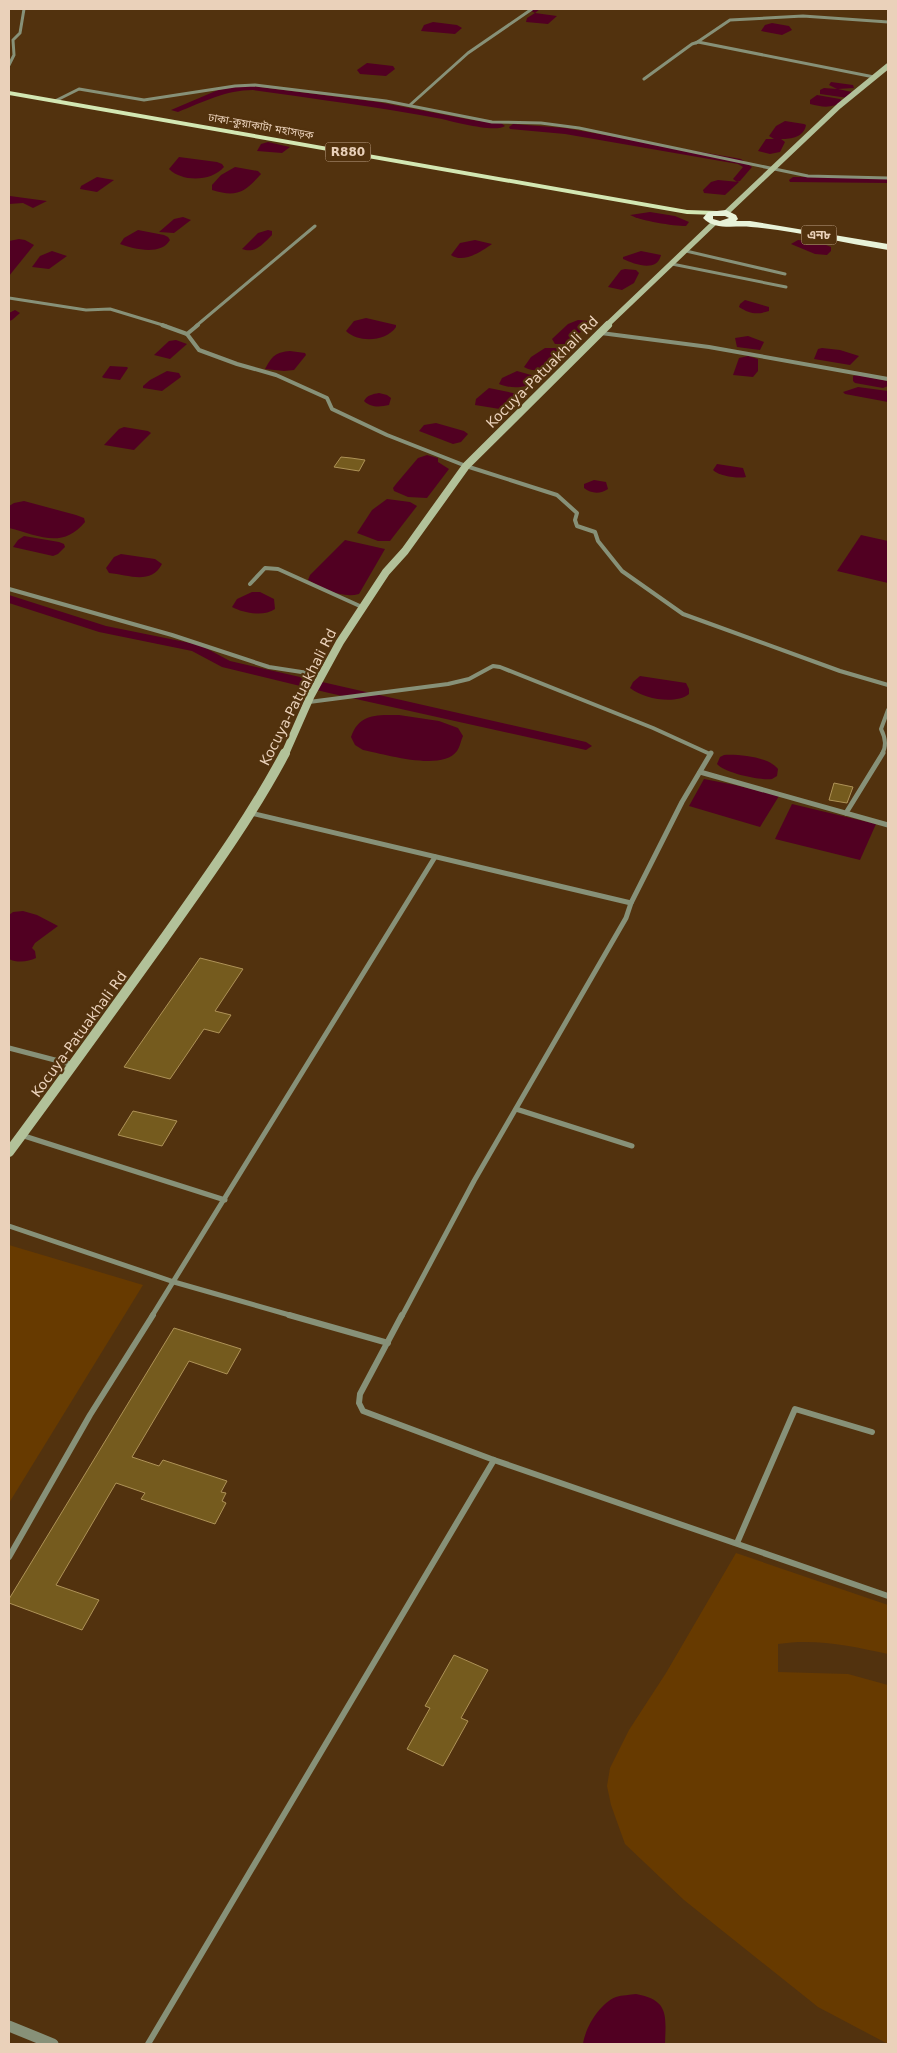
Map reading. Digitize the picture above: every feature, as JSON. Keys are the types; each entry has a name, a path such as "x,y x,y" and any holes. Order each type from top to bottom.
{"highway":[{"path":"712,222 708,216 726,216"},
{"name":"এন৮","path":"712,222 726,216 750,224 888,247"}],"main road":[{"path":"687,212 726,216 839,106 888,66"},
{"name":"ঢাকা-কুয়াকাটা মহাসড়ক","path":"9,93 687,212"},
{"path":"687,212 712,222"},
{"name":"Kocuya-Patuakhali Rd","path":"9,1152 74,1065 212,872 251,813 288,748 321,675 362,606 466,466 686,251 712,222"}],"street":[{"path":"9,64 14,55 13,40 20,33 24,9"},
{"path":"410,105 430,84 461,59 532,9"},
{"path":"644,79 720,25 730,20 803,16 888,22"},
{"path":"696,42 874,77"},
{"path":"55,101 79,89 144,100 255,84 410,105 492,122 541,123 579,128 823,178 888,178"},
{"path":"187,334 257,277 292,244 315,226"},
{"path":"686,251 744,263 760,270 785,274"},
{"path":"672,264 786,287"},
{"path":"9,298 86,310 110,309 134,315 187,334 199,350 297,383 327,398 332,409 387,435 466,466 557,495 577,513 575,520 577,526 595,532 598,541 622,571 683,614 840,671 888,685"},
{"path":"600,333 709,347 888,379"},
{"path":"250,584 265,568 272,568 302,577 312,585 362,606"},
{"path":"9,589 172,635 270,667 321,675"},
{"path":"310,698 378,694 448,684 469,679 493,666 500,667 653,728 711,754 682,802 631,903 626,918 474,1181 360,1394 360,1409 494,1460 888,1596"},
{"path":"846,813 885,750 885,738 881,729 888,710"},
{"path":"700,772 888,825"},
{"path":"251,813 631,903"},
{"path":"9,1557 90,1415 225,1200 434,857"},
{"path":"9,1048 74,1065"},
{"path":"516,1109 632,1146"},
{"path":"21,1135 225,1200"},
{"path":"9,1226 174,1282 388,1343"},
{"path":"737,1543 794,1409 872,1432"},
{"path":"148,2044 494,1460"},
{"path":"9,2026 53,2044"}],"shaded area":[{"path":"535,13 557,16 548,24 526,22 527,18"},
{"path":"433,22 457,25 462,28 455,34 421,31 424,25"},
{"path":"772,23 789,26 792,30 782,35 761,31 765,25"},
{"path":"367,63 393,66 395,69 386,76 360,74 357,70"},
{"path":"831,82 853,85 854,88 838,89 852,92 848,98 820,94 820,90 824,88 837,89 829,85"},
{"path":"817,95 842,101 827,107 810,104 810,100"},
{"path":"785,121 804,124 806,125 805,129 800,135 793,138 781,139 785,142 780,152 770,154 758,151 766,139 774,139 769,136 776,126"},
{"path":"268,142 290,147 282,153 257,151 261,144"},
{"path":"179,157 217,162 224,167 204,178 189,178 169,169"},
{"path":"235,167 258,171 261,174 240,192 228,193 212,190 212,185 221,175"},
{"path":"97,177 114,180 97,192 80,189 81,186"},
{"path":"718,180 739,182 725,195 704,193 703,190 711,182"},
{"path":"10,196 47,201 33,208 23,203 9,204"},
{"path":"650,212 675,216 689,222 686,226 673,225 649,221 630,215"},
{"path":"183,217 191,220 174,233 159,232 174,219"},
{"path":"138,230 164,235 170,240 166,245 154,250 132,248 120,244 124,238"},
{"path":"268,230 272,231 272,235 265,242 255,249 242,249 258,233"},
{"path":"19,239 34,245 9,276 9,241"},
{"path":"475,240 492,244 478,253 467,257 461,258 451,255 460,243"},
{"path":"798,240 821,243 831,247 831,251 827,255 815,254 791,244"},
{"path":"52,251 67,256 49,269 32,267 40,256"},
{"path":"641,251 661,255 659,261 645,266 623,259 623,257"},
{"path":"621,270 636,270 639,273 634,283 622,290 608,287"},
{"path":"745,300 769,307 769,311 754,313 739,307"},
{"path":"366,318 396,325 396,327 386,336 372,339 357,338 346,331 354,321"},
{"path":"578,320 588,321 586,327 567,344 555,344 552,339 568,324"},
{"path":"748,336 764,342 760,350 737,347 735,338"},
{"path":"176,340 187,344 170,359 154,355 169,341"},
{"path":"545,348 559,348 561,354 540,370 524,367 531,357"},
{"path":"818,349 840,350 859,356 850,365 814,359"},
{"path":"281,352 305,353 306,355 294,370 265,369 275,356"},
{"path":"748,356 758,359 758,371 753,377 733,375 739,358"},
{"path":"110,366 128,368 120,380 102,377"},
{"path":"167,371 179,373 181,377 162,391 143,388 150,380"},
{"path":"517,371 537,379 529,385 519,387 499,384 502,378"},
{"path":"858,375 888,381 888,386 883,388 855,383 853,376"},
{"path":"858,387 888,391 888,402 845,394 843,392"},
{"path":"489,388 518,394 519,396 506,410 475,405 476,399"},
{"path":"379,393 391,398 389,405 376,406 364,401 368,396"},
{"path":"436,423 464,431 468,434 461,442 453,444 419,431 424,425"},
{"path":"124,427 151,433 134,450 104,445 119,429"},
{"path":"427,455 438,458 438,462 449,469 427,498 408,497 394,491 393,488 418,458"},
{"path":"717,464 743,468 746,477 720,474 713,470"},
{"path":"594,480 606,482 608,489 596,493 584,488 584,484"},
{"path":"387,499 410,502 417,506 390,541 378,541 357,533 372,510"},
{"path":"24,501 76,515 84,518 85,522 76,531 58,538 40,537 9,528 9,506"},
{"path":"861,535 888,541 888,583 837,571"},
{"path":"24,536 59,542 64,544 65,547 53,556 13,547"},
{"path":"345,540 385,549 359,594 339,594 308,580 310,575"},
{"path":"121,554 155,559 162,564 152,575 146,577 132,577 109,573 106,568 114,557"},
{"path":"252,592 260,592 274,599 275,609 265,613 253,613 232,607 237,599"},
{"path":"640,676 686,683 689,694 668,700 651,698 630,688 633,682"},
{"path":"399,715 439,721 458,728 463,736 457,751 450,757 426,761 398,758 363,750 355,745 351,737 354,729 364,719 377,716"},
{"path":"724,755 738,755 761,759 778,769 777,776 772,779 760,779 743,776 727,770 717,764 720,757"},
{"path":"704,779 779,796 760,827 689,806"},
{"path":"792,804 876,824 860,860 775,839"},
{"path":"23,911 37,915 58,926 35,943 32,948 35,951 36,958 26,961 12,960 9,959 9,915 13,912"},
{"path":"9,1245 143,1285 9,1503"},
{"path":"736,1553 888,1605 888,1654 820,1642 778,1644 778,1672 848,1674 888,1685 888,2044 818,2007 684,1900 625,1844 611,1805 607,1786 610,1768 629,1730 666,1673"},
{"path":"636,1994 655,2000 663,2010 666,2025 665,2044 583,2044 590,2024 604,2005 616,1997"}],"building":[{"path":"341,457 365,460 359,471 334,467"},
{"path":"834,783 853,787 847,803 829,800"},
{"path":"200,958 243,969 215,1011 231,1015 219,1033 204,1029 170,1079 124,1067"},
{"path":"133,1111 177,1121 162,1146 118,1135"},
{"path":"174,1328 241,1349 227,1374 189,1361 132,1457 159,1466 163,1460 227,1481 221,1492 226,1493 222,1501 226,1503 215,1524 141,1499 145,1493 116,1483 56,1585 99,1600 82,1630 9,1603 9,1599"},
{"path":"454,1655 488,1670 461,1718 468,1721 443,1766 407,1749 430,1708 425,1706"}],"waterway":[{"path":"175,110 221,92 239,88 253,88 378,104 472,123 501,126"},
{"path":"513,127 565,131 741,162 748,167 737,179"},
{"path":"793,180 888,180"},
{"path":"9,318 15,313"},
{"path":"9,599 103,629 196,648 226,664 329,689 586,746"}]}
